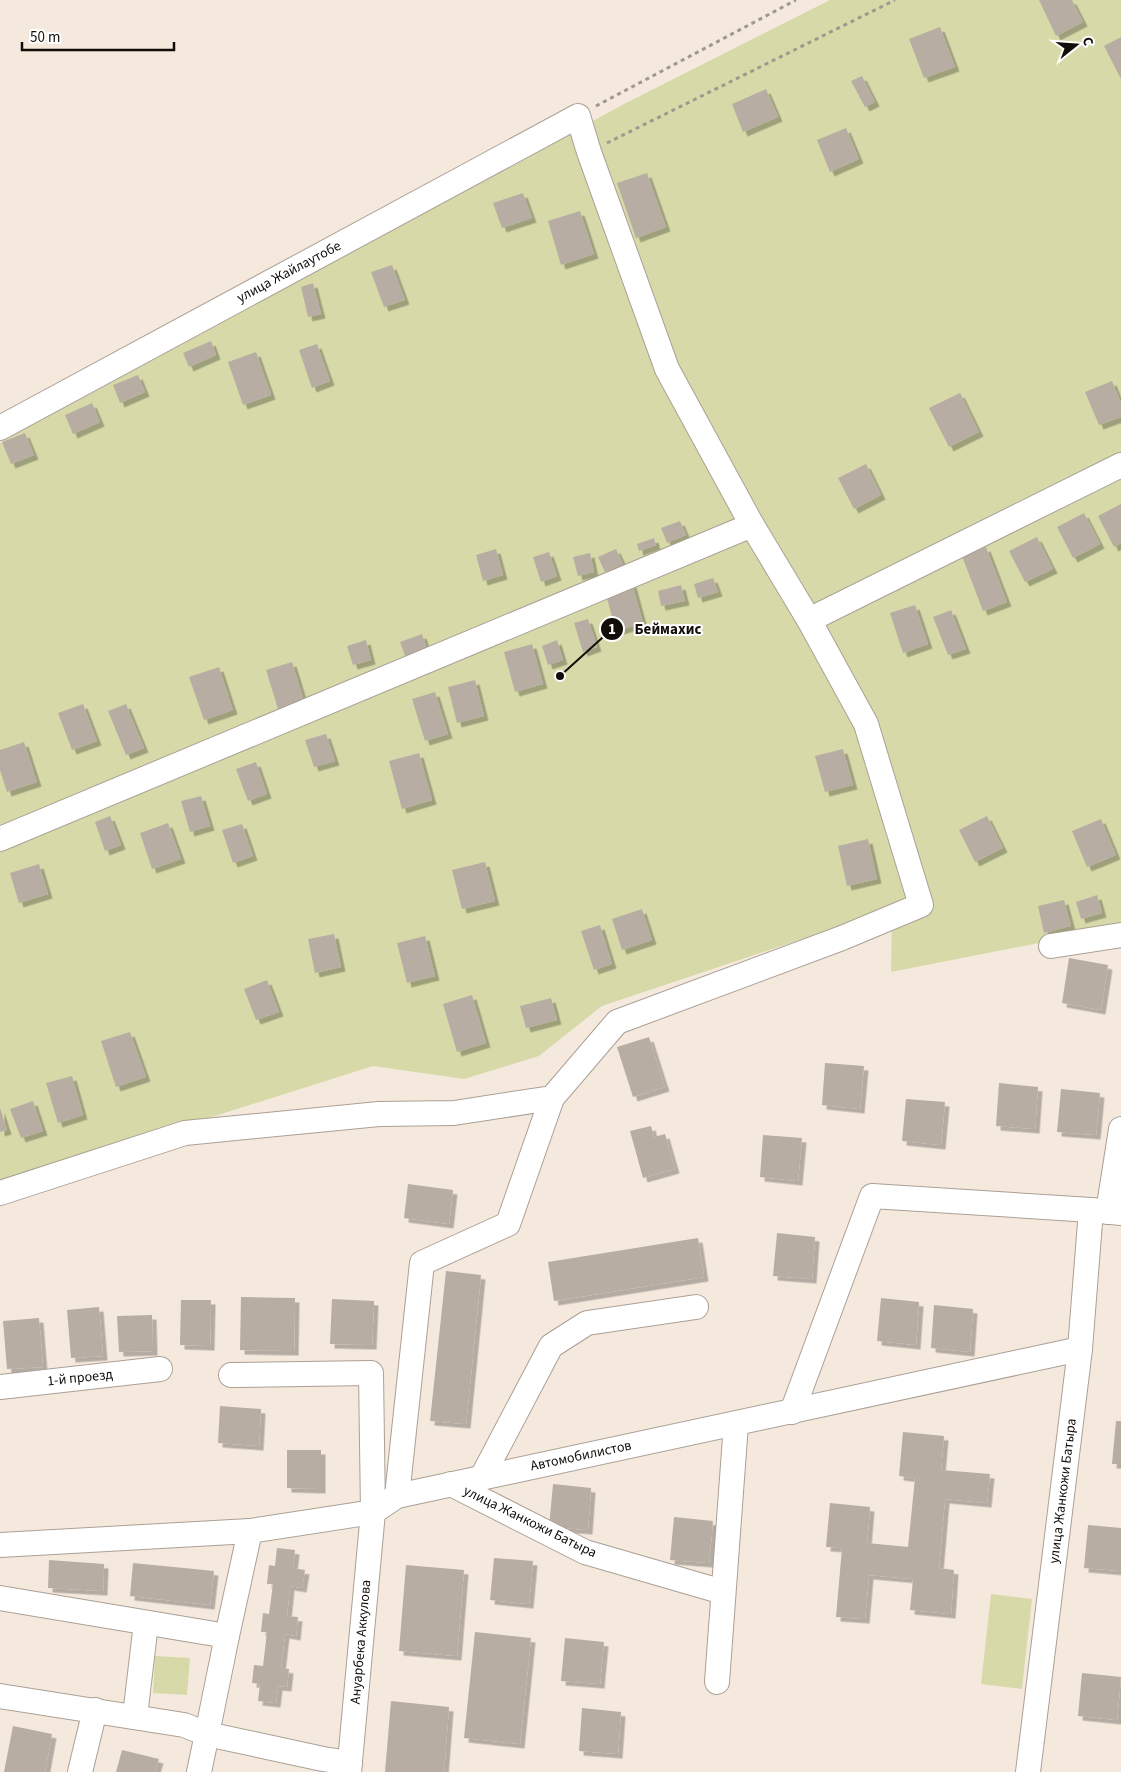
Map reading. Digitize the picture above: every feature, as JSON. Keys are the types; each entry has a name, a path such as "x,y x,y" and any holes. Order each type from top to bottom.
{"street":[{"path":"397,1496 422,1263 508,1224 552,1098 617,1022 842,938 921,905 866,724 809,620 752,526 667,368 589,152 578,116"},
{"name":"улица Жайлаутобе","path":"0,428 578,116"},
{"path":"809,620 1121,465"},
{"path":"0,839 752,526"},
{"path":"1052,946 1121,935"},
{"path":"0,1193 186,1134 379,1114 454,1113 552,1098"},
{"name":"улица Жанкожи Батыра","path":"1028,1772 1080,1349 1121,1129"},
{"path":"792,1412 872,1196 1107,1212"},
{"path":"482,1477 551,1346 587,1323 696,1308"},
{"name":"Автомобилистов","path":"373,1512 397,1496 1080,1349"},
{"name":"1-й проезд","path":"0,1386 160,1369"},
{"name":"Ануарбека Аккулова","path":"231,1375 371,1373 373,1512 349,1767"},
{"path":"717,1682 736,1424"},
{"name":"улица Жанкожи Батыра","path":"451,1484 585,1552 723,1592"},
{"path":"0,1545 250,1531 373,1512"},
{"path":"199,1772 250,1531"},
{"path":"0,1598 227,1636"},
{"path":"134,1716 146,1623"},
{"path":"0,1696 184,1725 207,1734 323,1759 349,1767"},
{"path":"80,1772 95,1710"}],"path":[{"path":"578,116 796,0"},
{"path":"589,152 894,0"}],"green space":[{"path":"830,0 1121,0 1121,924 1105,930 891,972 892,909 602,1006 539,1056 464,1079 373,1066 0,1184 0,443 624,104"},
{"path":"991,1594 1032,1599 1022,1689 981,1684"},
{"path":"155,1656 190,1658 187,1695 153,1693"}],"building":[{"path":"1039,0 1072,0 1083,22 1056,36"},
{"path":"940,27 955,67 924,78 909,39"},
{"path":"1121,37 1121,79 1104,46"},
{"path":"862,76 875,102 865,107 851,81"},
{"path":"766,89 778,117 743,132 732,104"},
{"path":"846,128 859,159 830,172 817,140"},
{"path":"647,173 666,227 636,238 617,183"},
{"path":"523,193 532,218 502,228 493,203"},
{"path":"580,211 594,254 561,265 548,221"},
{"path":"392,265 405,300 384,307 371,272"},
{"path":"313,283 321,314 308,317 301,287"},
{"path":"211,341 216,355 189,367 183,353"},
{"path":"317,344 330,381 312,388 299,350"},
{"path":"256,352 271,395 243,405 228,362"},
{"path":"138,375 145,392 120,403 113,385"},
{"path":"1112,381 1121,403 1121,417 1099,425 1085,392"},
{"path":"960,393 979,432 949,447 929,408"},
{"path":"92,403 100,422 73,434 65,415"},
{"path":"25,433 34,455 11,464 2,442"},
{"path":"866,464 881,495 854,509 838,478"},
{"path":"1121,504 1121,543 1114,547 1098,516"},
{"path":"1084,513 1100,544 1073,558 1057,527"},
{"path":"680,521 686,535 667,543 661,528"},
{"path":"1037,537 1053,569 1025,582 1009,551"},
{"path":"654,538 656,545 639,551 637,544"},
{"path":"986,547 1007,602 983,611 962,556"},
{"path":"496,549 503,575 483,581 476,555"},
{"path":"616,549 623,564 605,572 598,557"},
{"path":"549,552 557,576 541,582 533,557"},
{"path":"590,553 594,572 578,576 573,557"},
{"path":"713,578 718,592 698,598 694,584"},
{"path":"632,583 643,623 616,631 605,591"},
{"path":"681,585 685,601 661,606 658,591"},
{"path":"915,605 928,644 903,653 890,613"},
{"path":"951,610 966,649 948,655 933,617"},
{"path":"588,619 597,647 583,652 574,623"},
{"path":"422,634 427,649 405,656 400,642"},
{"path":"366,640 371,660 353,665 347,646"},
{"path":"557,640 563,660 548,665 542,646"},
{"path":"532,644 543,684 515,692 504,652"},
{"path":"292,662 304,701 278,709 266,670"},
{"path":"219,667 233,710 204,720 189,677"},
{"path":"475,680 484,716 457,723 448,687"},
{"path":"435,692 448,734 425,741 412,699"},
{"path":"83,704 97,741 72,750 58,713"},
{"path":"126,704 144,748 126,755 108,711"},
{"path":"326,734 335,761 314,767 305,740"},
{"path":"24,742 37,782 7,792 0,770 0,750"},
{"path":"843,749 853,785 825,792 815,756"},
{"path":"419,753 432,800 402,809 389,761"},
{"path":"256,762 267,794 248,801 236,769"},
{"path":"201,796 210,826 190,832 181,801"},
{"path":"110,816 121,845 105,851 95,822"},
{"path":"987,816 1003,848 975,862 959,830"},
{"path":"1101,819 1116,855 1087,867 1072,831"},
{"path":"168,823 181,859 152,869 140,833"},
{"path":"242,824 253,856 233,863 222,830"},
{"path":"868,839 877,879 847,886 838,846"},
{"path":"485,862 495,901 462,909 452,870"},
{"path":"39,864 48,894 19,903 10,873"},
{"path":"1097,895 1102,913 1081,919 1076,902"},
{"path":"1064,900 1071,926 1044,933 1038,906"},
{"path":"642,909 652,940 622,950 612,919"},
{"path":"600,925 612,964 594,970 581,931"},
{"path":"334,934 341,967 315,973 308,939"},
{"path":"425,936 435,976 407,983 397,943"},
{"path":"1069,958 1108,965 1101,1010 1062,1003"},
{"path":"267,980 279,1012 256,1020 244,989"},
{"path":"472,995 486,1043 457,1052 443,1004"},
{"path":"551,998 557,1020 526,1028 520,1006"},
{"path":"130,1032 146,1077 116,1087 101,1041"},
{"path":"649,1037 665,1087 633,1097 617,1047"},
{"path":"825,1063 864,1066 860,1109 822,1105"},
{"path":"72,1076 83,1115 58,1123 46,1083"},
{"path":"999,1083 1038,1087 1035,1129 996,1126"},
{"path":"1061,1089 1100,1093 1096,1135 1057,1132"},
{"path":"906,1099 945,1102 941,1145 902,1141"},
{"path":"33,1101 43,1131 21,1138 10,1109"},
{"path":"0,1108 7,1130 0,1132"},
{"path":"651,1126 654,1137 665,1134 675,1169 643,1178 630,1131"},
{"path":"763,1135 802,1138 798,1181 760,1177"},
{"path":"408,1184 453,1190 449,1224 404,1218"},
{"path":"777,1233 815,1237 812,1279 773,1276"},
{"path":"698,1238 704,1277 554,1301 548,1262"},
{"path":"446,1271 481,1275 466,1424 430,1421"},
{"path":"241,1297 295,1298 294,1351 240,1350"},
{"path":"881,1298 919,1302 916,1345 877,1341"},
{"path":"332,1299 374,1301 372,1345 330,1344"},
{"path":"181,1300 211,1300 210,1346 180,1345"},
{"path":"934,1305 973,1309 970,1352 931,1348"},
{"path":"99,1307 103,1356 71,1358 67,1310"},
{"path":"152,1315 153,1351 119,1352 117,1316"},
{"path":"39,1318 43,1367 7,1369 3,1321"},
{"path":"220,1406 261,1409 259,1446 218,1443"},
{"path":"1116,1421 1121,1421 1121,1464 1112,1464"},
{"path":"903,1432 944,1436 941,1470 990,1474 987,1503 945,1499 939,1568 954,1570 951,1614 910,1610 913,1579 869,1575 865,1619 836,1617 842,1548 826,1547 830,1503 870,1507 867,1543 908,1547 915,1478 899,1476"},
{"path":"287,1450 321,1450 321,1489 287,1488"},
{"path":"553,1484 591,1488 588,1530 549,1527"},
{"path":"674,1517 713,1521 709,1563 670,1560"},
{"path":"1088,1525 1121,1528 1121,1571 1084,1568"},
{"path":"277,1548 295,1550 293,1568 305,1570 302,1588 290,1586 287,1616 298,1617 296,1636 285,1634 281,1668 289,1669 287,1687 278,1686 276,1703 258,1701 260,1684 252,1683 254,1665 263,1666 267,1632 261,1632 263,1613 269,1614 273,1584 267,1584 269,1565 275,1566"},
{"path":"494,1558 533,1561 529,1604 490,1600"},
{"path":"49,1560 104,1564 103,1591 48,1588"},
{"path":"133,1563 214,1571 210,1605 130,1596"},
{"path":"406,1565 464,1570 457,1656 399,1651"},
{"path":"475,1632 531,1638 520,1744 464,1738"},
{"path":"565,1638 604,1642 600,1684 561,1681"},
{"path":"1082,1673 1121,1677 1117,1720 1078,1716"},
{"path":"391,1701 449,1707 444,1772 385,1772"},
{"path":"582,1708 621,1712 618,1754 579,1751"},
{"path":"13,1726 52,1734 45,1772 4,1772"},
{"path":"122,1750 159,1759 155,1772 116,1772"}],"place":[{"name":"Беймахис","path":"560,676"}]}
